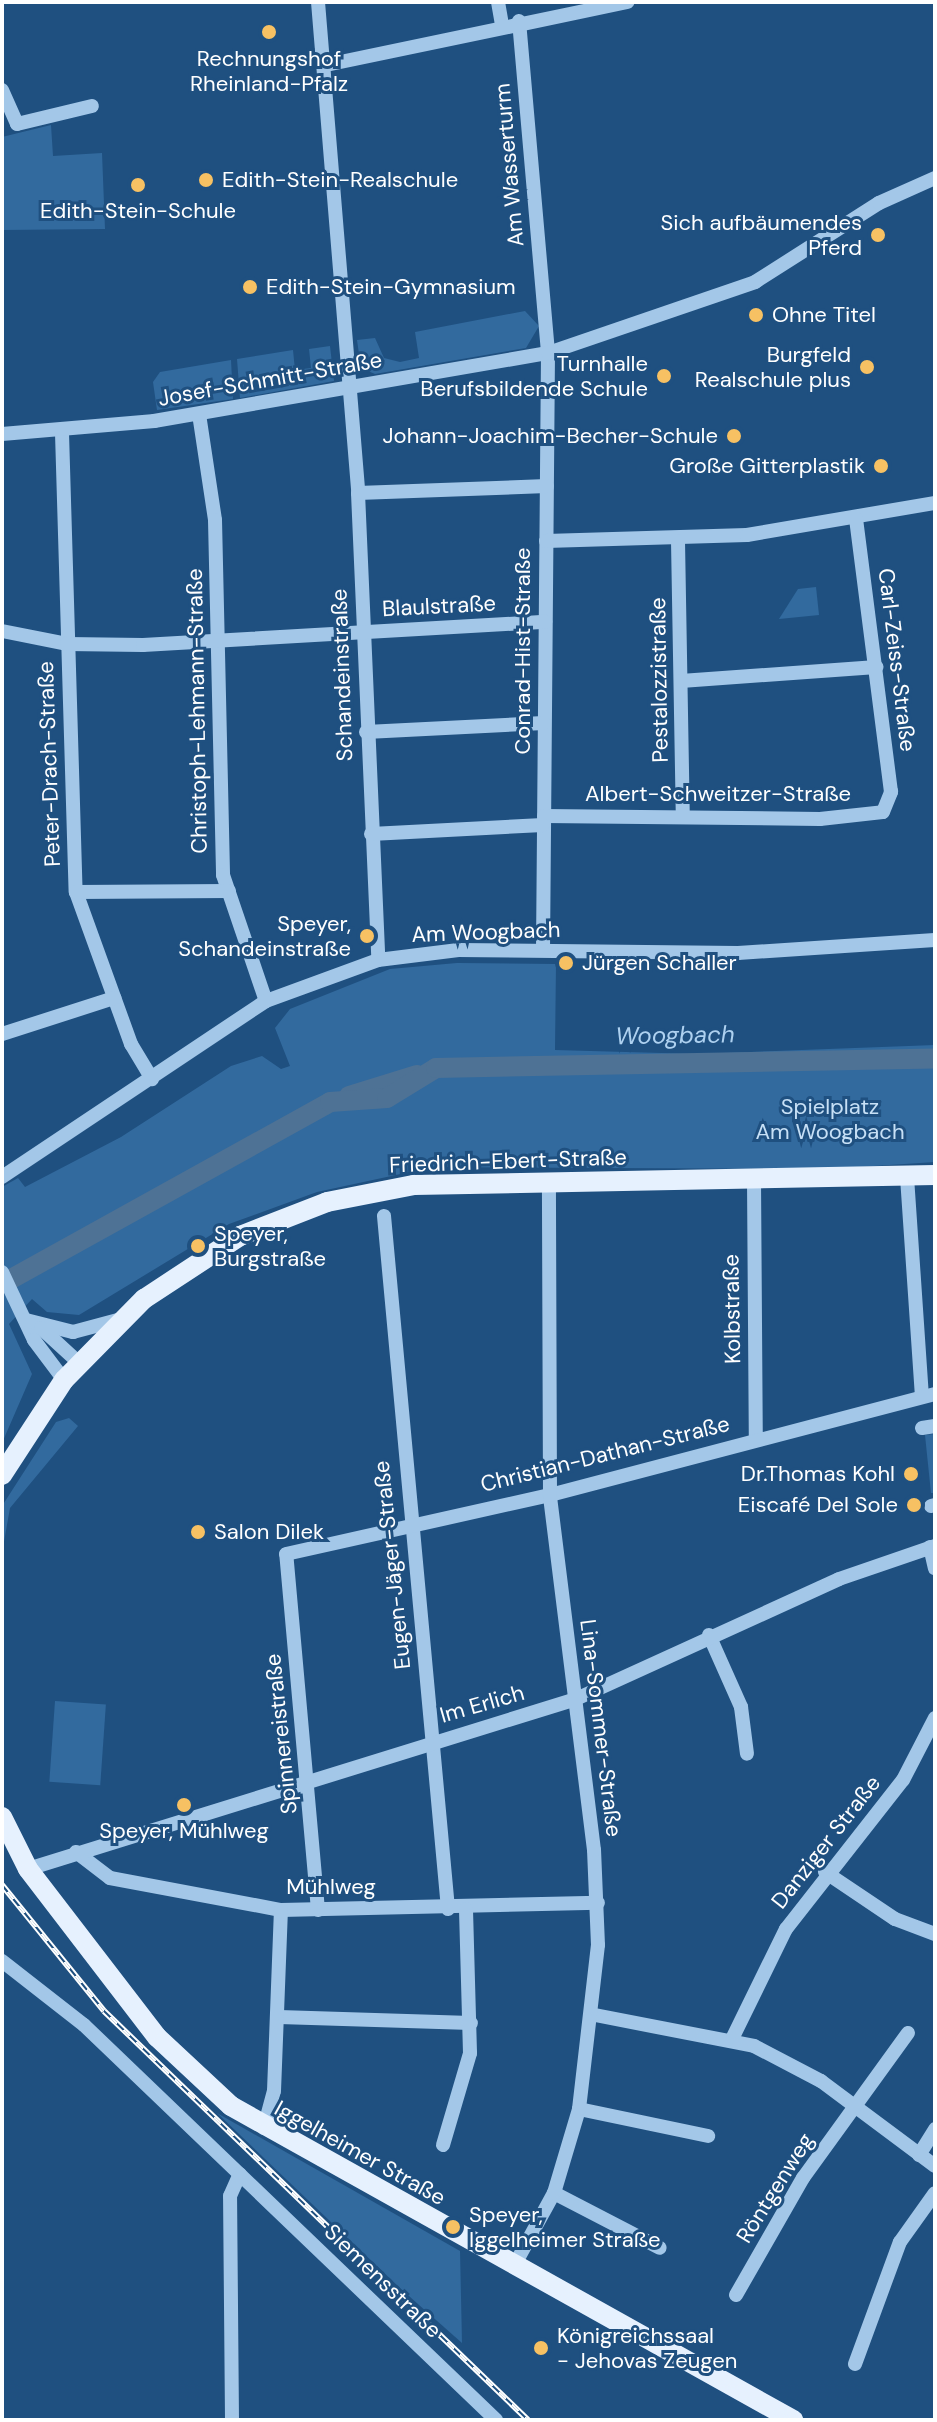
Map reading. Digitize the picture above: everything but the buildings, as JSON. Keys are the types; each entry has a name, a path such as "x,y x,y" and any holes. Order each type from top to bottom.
{"main road":[{"name":"Friedrich-Ebert-Straße","path":"2,1475 64,1380 123,1318 168,1279 240,1236 382,1194 549,1182 935,1175"},
{"name":"Iggelheimer Straße","path":"2,1817 28,1869 167,2049 264,2128 793,2420"}],"street":[{"name":"Schandeinstraße","path":"318,2 326,65 358,493 378,960"},
{"path":"498,2 502,24"},
{"path":"326,65 519,21 540,9 627,2"},
{"name":"Am Wasserturm","path":"519,21 548,353"},
{"path":"2,90 17,124 92,106"},
{"name":"Josef-Schmitt-Straße","path":"2,434 62,433 199,414 548,353 755,282 879,203 935,178"},
{"name":"Conrad-Hist-Straße","path":"543,950 548,353"},
{"name":"Christoph-Lehmann-Straße","path":"199,414 214,503 216,640 229,891 266,1001"},
{"name":"Peter-Drach-Straße","path":"62,433 76,892 114,998 152,1079"},
{"path":"358,493 547,486"},
{"path":"546,541 678,541 856,519 935,503"},
{"name":"Carl-Zeiss-Straße","path":"856,519 877,667 888,807"},
{"name":"Pestalozzistraße","path":"678,541 683,817"},
{"name":"Blaulstraße","path":"2,631 67,644 216,640 545,622"},
{"path":"681,681 877,667"},
{"path":"366,732 544,723"},
{"name":"Albert-Schweitzer-Straße","path":"371,834 544,820 858,817 888,807"},
{"path":"76,892 229,891"},
{"name":"Am Woogbach","path":"2,1177 266,1001 378,960 543,950 778,952 935,940"},
{"path":"2,1034 114,998"},
{"path":"907,1177 929,1395"},
{"name":"Kolbstraße","path":"754,1180 756,1438"},
{"name":"Lina-Sommer-Straße","path":"514,2266 554,2193 579,2109 595,2015 598,1903 550,1495 549,1182"},
{"name":"Eugen-Jäger-Straße","path":"384,1216 408,1525 433,1740 448,1909"},
{"path":"2,1272 64,1380"},
{"path":"29,1320 73,1332 123,1318"},
{"path":"29,1320 79,1363"},
{"name":"Christian-Dathan-Straße","path":"286,1554 550,1495 756,1438 929,1395"},
{"path":"933,1546 935,1568"},
{"name":"Im Erlich","path":"28,1869 310,1778 576,1699 709,1635 933,1546"},
{"name":"Spinnereistraße","path":"286,1554 310,1778 318,1910"},
{"path":"709,1635 741,1707 747,1754"},
{"name":"Danziger Straße","path":"733,2037 778,1941 825,1872 928,1756 935,1718"},
{"name":"Mühlweg","path":"76,1852 110,1878 281,1910 466,1909 598,1903"},
{"path":"825,1872 895,1919 935,1934"},
{"path":"443,2145 465,2082 471,2023 466,1909"},
{"path":"264,2128 273,2107 281,1910"},
{"name":"Siemensstraße","path":"2,1961 84,2025 496,2420"},
{"path":"595,2015 733,2037 799,2067 935,2166"},
{"path":"279,2017 471,2023"},
{"name":"Röntgenweg","path":"736,2295 803,2178 908,2033"},
{"path":"579,2109 708,2136"},
{"path":"919,2155 935,2129"},
{"path":"232,2420 230,2196 240,2174"},
{"path":"554,2193 660,2248"},
{"path":"855,2364 900,2242 935,2193"}],"green space":[{"path":"51,125 53,156 102,153 105,229 2,230 2,137"},
{"path":"525,311 539,326 526,348 375,374 361,368 357,340 375,338 384,358 400,362 419,358 415,332"},
{"path":"330,346 334,381 240,398 237,359 293,350 295,370 311,368 309,349"},
{"path":"231,360 233,399 157,410 153,382 160,372"},
{"path":"816,587 819,615 779,619 798,589"},
{"name":"Spielplatz Am Woogbach","path":"457,963 556,964 555,1050 697,1054 935,1045 935,1162 828,1169 433,1167 317,1192 229,1224 79,1315 47,1312 32,1299 9,1324 32,1374 2,1443 2,1187 18,1178 25,1187 121,1137 231,1066 262,1056 281,1069 290,1066 275,1028 290,1009 390,969"},
{"path":"69,1418 78,1426 10,1508 2,1553 2,1506 56,1422"},
{"path":"935,1434 935,1493 931,1493 925,1435"},
{"path":"55,1701 106,1705 100,1785 49,1782"},
{"path":"217,2113 460,2251 462,2343 401,2289"}],"waterway":[{"name":"Woogbach","path":"2,1284 330,1102 387,1098 436,1068 935,1058"},
{"name":"Woogbach","path":"349,1096 417,1075"}],"railway":[{"path":"2,1885 104,2011 528,2420"}],"place":[{"name":"Rechnungshof Rheinland-Pfalz","path":"269,32"},
{"name":"Edith-Stein-Realschule","path":"206,180"},
{"name":"Edith-Stein-Schule","path":"138,185"},
{"name":"Sich aufbäumendes Pferd","path":"878,235"},
{"name":"Edith-Stein-Gymnasium","path":"250,287"},
{"name":"Ohne Titel","path":"756,315"},
{"name":"Burgfeld Realschule plus","path":"867,367"},
{"name":"Turnhalle Berufsbildende Schule","path":"664,376"},
{"name":"Johann-Joachim-Becher-Schule","path":"734,436"},
{"name":"Große Gitterplastik","path":"881,466"},
{"name":"Speyer, Schandeinstraße","path":"367,936"},
{"name":"Jürgen Schaller","path":"566,963"},
{"name":"Speyer, Burgstraße","path":"198,1246"},
{"name":"Dr.Thomas Kohl","path":"911,1474"},
{"name":"Eiscafé Del Sole","path":"914,1505"},
{"name":"Salon Dilek","path":"198,1532"},
{"name":"Speyer, Mühlweg","path":"184,1805"},
{"name":"Speyer, Iggelheimer Straße","path":"453,2227"},
{"name":"Königreichssaal - Jehovas Zeugen","path":"541,2348"}]}
